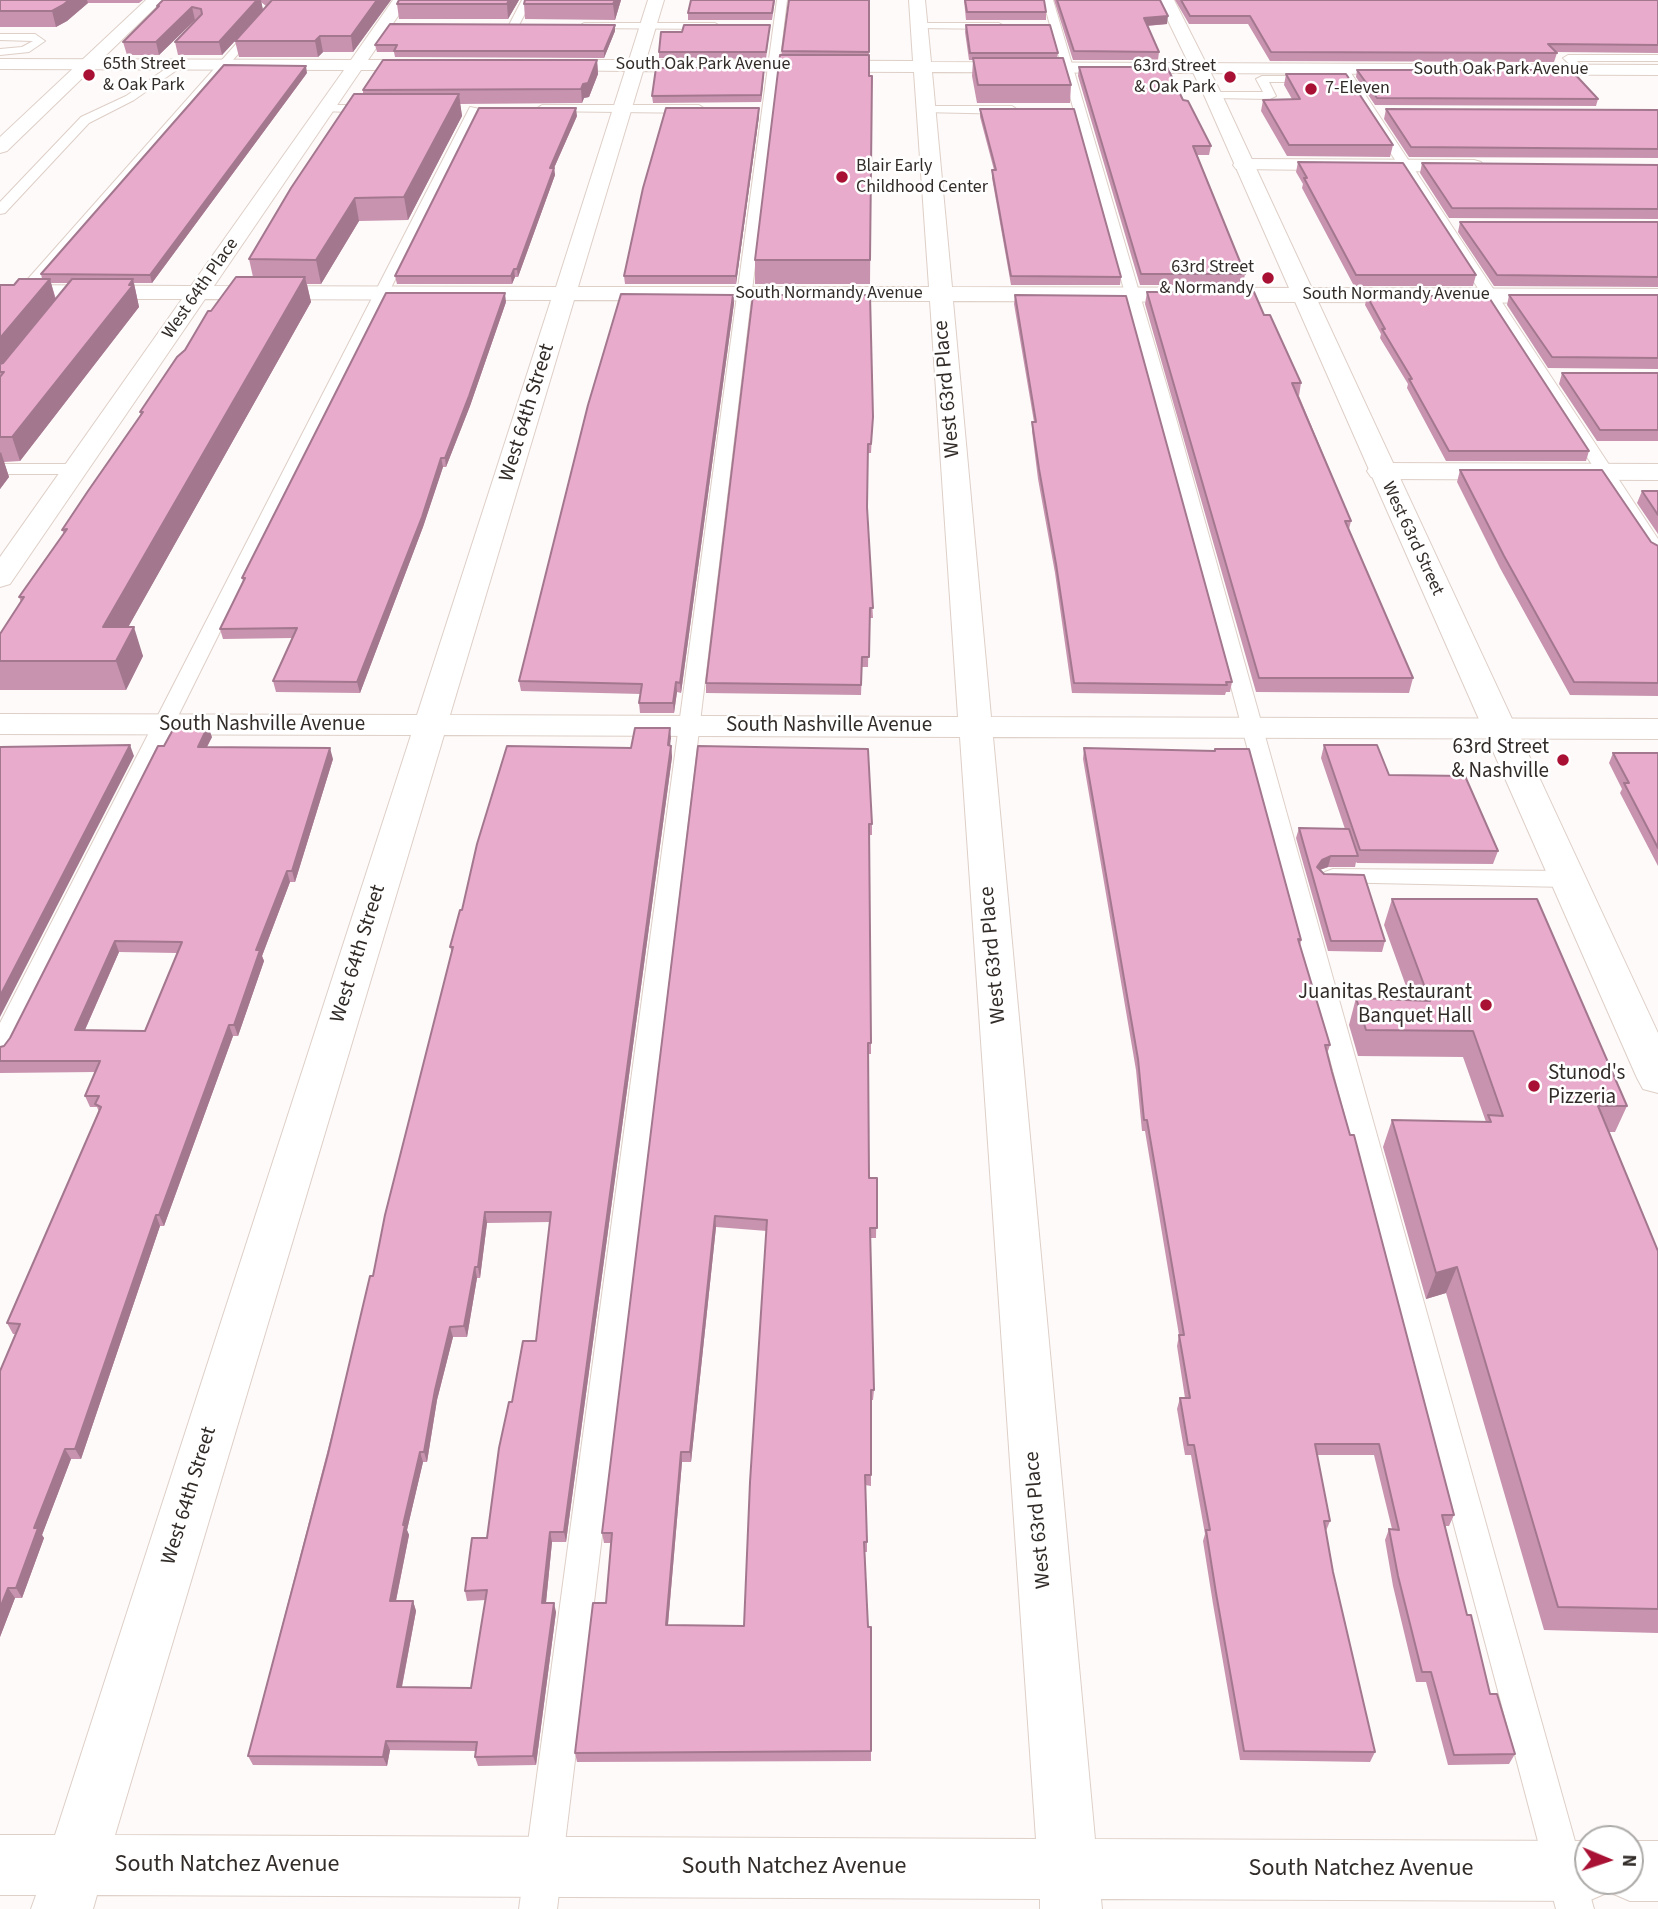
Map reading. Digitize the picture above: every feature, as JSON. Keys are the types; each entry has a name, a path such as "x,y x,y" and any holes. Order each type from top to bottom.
{"street":[{"name":"West 64th Place","path":"0,578 356,65 390,25 401,0"},
{"name":"West 63rd Street","path":"1166,0 1213,95 1301,295 1658,1078"},
{"path":"0,147 155,4"},
{"name":"West 64th Street","path":"69,1887 652,13"},
{"name":"West 63rd Place","path":"918,13 1070,1889"},
{"path":"34,80 69,49"},
{"path":"0,64 159,65 176,57 222,65 449,65"},
{"name":"South Oak Park Avenue","path":"530,65 1068,66 1200,68 1259,74 1346,75 1658,70"},
{"path":"1243,165 1498,166"},
{"name":"South Normandy Avenue","path":"0,292 70,298 199,292 1658,296"},
{"path":"1381,471 1658,472"},
{"name":"South Nashville Avenue","path":"0,724 1658,729"},
{"name":"South Natchez Avenue","path":"0,1865 69,1887 1070,1889 1574,1883"}],"lane":[{"path":"24,292 280,0"},
{"path":"514,25 527,0"},
{"path":"541,1889 745,293 763,109 774,66 772,26 782,0"},
{"path":"1048,0 1049,26 1068,66 1074,110 1133,294 1574,1876"},
{"path":"570,26 652,13 725,26"},
{"path":"918,13 1017,26"},
{"path":"501,25 528,25"},
{"path":"0,37 35,37 40,41 26,50 0,52"},
{"path":"0,211 85,120 130,98 176,57"},
{"path":"1579,70 1568,58 1658,58"},
{"path":"1213,95 1270,96 1259,74"},
{"path":"1346,75 1378,112 1405,166 1451,225 1490,295 1658,553"},
{"path":"326,109 392,109"},
{"path":"0,1048 474,109"},
{"path":"529,109 716,109"},
{"path":"926,110 1028,110"},
{"path":"1543,376 1568,376"},
{"path":"0,469 76,469"},
{"path":"1329,877 1567,879"}],"building":[{"path":"0,0 69,0 52,11 0,11"},
{"path":"163,0 257,0 219,42 175,42 202,14 201,9 192,7 156,42 123,42"},
{"path":"272,0 377,0 351,36 320,36 315,41 235,41"},
{"path":"399,0 509,0 507,4 397,4"},
{"path":"525,0 615,0 613,4 524,4"},
{"path":"691,0 774,0 772,13 688,13"},
{"path":"789,0 869,0 869,52 782,51"},
{"path":"965,0 1044,0 1046,12 967,12"},
{"path":"1057,0 1160,0 1168,16 1144,18 1159,52 1074,51"},
{"path":"1181,0 1658,0 1658,45 1548,44 1557,53 1271,52 1250,16 1190,16"},
{"path":"390,24 615,25 604,51 394,51 397,45 375,45"},
{"path":"684,25 770,25 766,52 659,52 661,32 682,32"},
{"path":"966,25 1050,25 1058,53 970,53"},
{"name":"Blair Early Childhood Center","path":"780,55 869,55 869,76 872,76 870,260 755,260"},
{"path":"973,58 1063,58 1071,85 978,85"},
{"path":"383,60 597,60 588,83 583,84 581,89 363,90"},
{"path":"224,65 306,66 150,275 41,274"},
{"path":"1079,67 1167,67 1211,146 1193,146 1245,274 1141,274"},
{"path":"656,68 764,68 761,95 652,96"},
{"path":"1357,70 1571,70 1598,99 1377,98"},
{"path":"1286,74 1346,74 1393,145 1289,145 1263,100 1300,99"},
{"path":"354,94 459,94 404,197 355,198 316,260 249,259 291,188"},
{"path":"479,108 576,108 550,168 554,168 517,269 514,269 511,276 395,276"},
{"path":"666,108 759,108 736,276 624,276 643,188"},
{"path":"980,109 1074,109 1121,277 1011,276 992,170 996,170"},
{"path":"1386,109 1658,110 1658,149 1411,147"},
{"path":"1298,162 1403,163 1476,275 1356,275"},
{"path":"1422,163 1658,165 1658,209 1452,208"},
{"path":"1460,222 1658,222 1658,277 1497,275"},
{"path":"236,277 305,277 103,627 134,627 116,661 0,661 0,634 24,597 19,597 67,529 62,530 143,412 140,412 177,357 185,350 208,311 211,311"},
{"path":"19,279 50,279 0,338 0,285 14,285"},
{"path":"72,279 133,279 129,285 133,285 12,437 0,437 0,377 4,372 0,372 0,364"},
{"path":"1147,292 1254,292 1264,315 1270,315 1301,383 1292,383 1351,521 1345,521 1413,678 1259,678"},
{"path":"386,293 505,293 469,396 445,458 441,458 422,517 357,682 273,681 297,628 220,629 245,578 242,578"},
{"path":"621,294 733,295 680,683 676,682 673,703 639,703 642,684 519,681 588,405"},
{"path":"753,295 870,295 873,417 871,444 868,444 867,507 873,608 870,608 869,657 862,657 861,685 706,683"},
{"path":"1015,295 1126,296 1232,682 1226,682 1227,685 1074,683 1039,469 1032,422 1036,422"},
{"path":"1509,295 1658,295 1658,358 1552,357"},
{"path":"1367,296 1488,296 1589,451 1449,451 1409,379 1412,379 1382,329 1385,329"},
{"path":"1562,373 1658,373 1658,430 1600,430"},
{"path":"1460,470 1602,470 1651,542 1658,546 1658,683 1574,682"},
{"path":"1642,491 1658,491 1658,515"},
{"path":"175,726 208,726 198,747 330,748 292,871 287,871 256,950 260,950 234,1025 229,1025 159,1215 156,1215 75,1449 65,1449 34,1528 38,1528 16,1588 8,1588 0,1608 0,1371 20,1324 7,1323 101,1107 95,1104 99,1096 85,1096 100,1061 0,1061 0,1047 10,1038 158,746 164,746","holes":["115,941 182,942 145,1031 75,1030"]},
{"path":"635,728 670,728 668,745 671,746 564,1532 550,1532 542,1603 554,1603 533,1756 475,1757 477,1742 386,1741 383,1757 248,1756 328,1454 370,1276 373,1276 385,1215 453,947 450,947 462,910 477,844 507,746 631,748","holes":["485,1212 551,1212 536,1341 523,1341 512,1402 509,1402 499,1448 487,1538 472,1538 465,1591 487,1590 471,1688 397,1687 413,1601 390,1601 403,1525 420,1452 424,1452 450,1327 464,1326 475,1267 478,1267"]},
{"path":"130,745 0,996 0,747"},
{"path":"1324,745 1377,745 1389,775 1465,776 1498,851 1360,850"},
{"path":"698,746 868,749 872,824 869,824 869,1178 877,1178 877,1228 870,1228 874,1390 871,1390 871,1475 865,1475 867,1542 864,1542 868,1627 871,1627 871,1751 575,1753 593,1603 606,1603 612,1533 602,1533","holes":["715,1216 767,1220 750,1482 744,1626 666,1625 681,1452 690,1452"]},
{"path":"1084,748 1215,751 1249,749 1301,940 1298,939 1330,1045 1325,1045 1332,1072 1350,1135 1354,1135 1454,1515 1442,1515 1467,1615 1471,1615 1490,1694 1497,1694 1515,1754 1454,1755 1431,1672 1422,1672 1398,1576 1389,1529 1399,1530 1379,1444 1315,1444 1330,1521 1324,1521 1333,1572 1375,1752 1244,1751 1206,1530 1210,1530 1194,1445 1188,1445 1180,1398 1190,1398 1179,1335 1184,1335 1147,1120 1144,1120 1138,1059"},
{"path":"1613,753 1658,753 1658,848 1624,783 1629,783"},
{"path":"1299,828 1349,829 1358,856 1331,856 1322,860 1317,867 1324,874 1364,875 1385,941 1331,941"},
{"path":"1392,899 1537,899 1627,1106 1598,1106 1658,1251 1658,1609 1558,1607 1457,1267 1436,1273 1392,1120 1491,1122 1488,1115 1503,1116 1473,1031 1366,1030 1356,998 1430,1001"}],"place":[{"name":"65th Street & Oak Park","path":"89,75"},
{"name":"63rd Street & Oak Park","path":"1230,77"},
{"name":"7-Eleven","path":"1311,89"},
{"name":"Blair Early Childhood Center","path":"842,177"},
{"name":"63rd Street & Normandy","path":"1268,278"},
{"name":"63rd Street & Nashville","path":"1563,760"},
{"name":"Juanitas Restaurant Banquet Hall","path":"1486,1005"},
{"name":"Stunod's Pizzeria","path":"1534,1086"}]}
